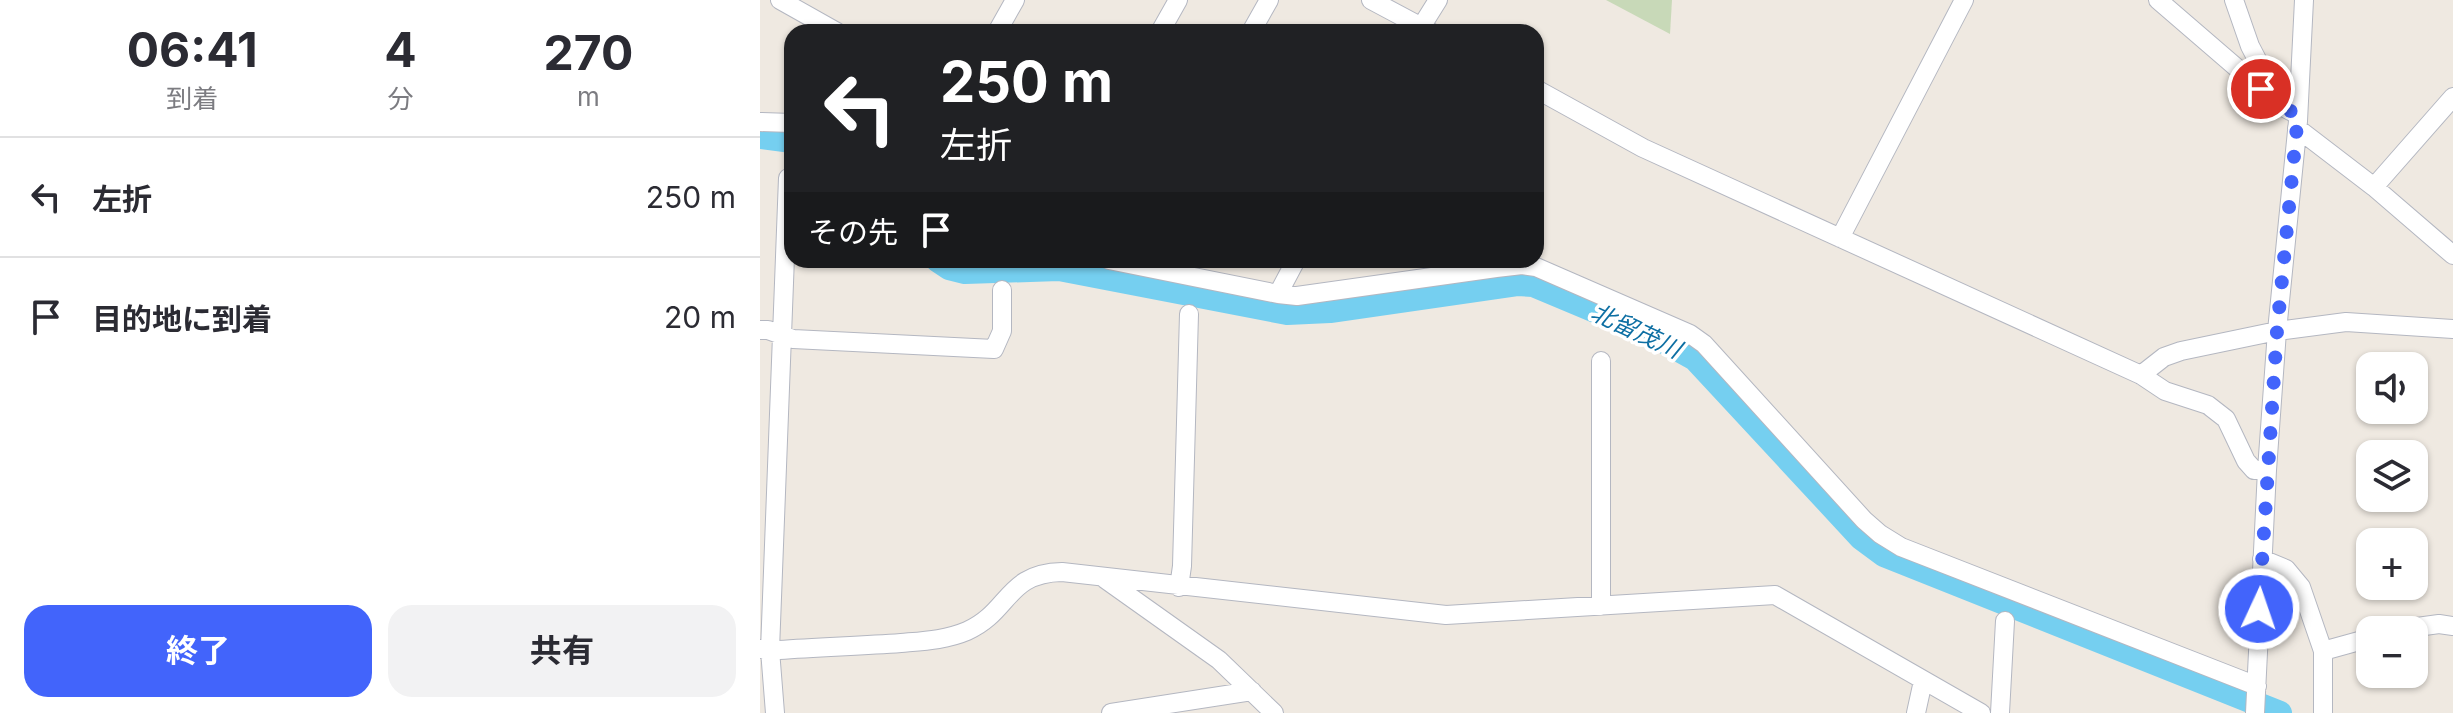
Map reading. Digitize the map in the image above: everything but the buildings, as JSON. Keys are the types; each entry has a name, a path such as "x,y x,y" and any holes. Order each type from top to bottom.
{"street":[{"path":"780,0 823,24"},
{"path":"1002,24 1015,0"},
{"path":"1164,24 1178,0"},
{"path":"1256,24 1269,0"},
{"path":"1371,0 1413,24"},
{"path":"1426,24 1438,0"},
{"path":"1840,238 1964,0"},
{"path":"2158,0 2453,255"},
{"path":"2234,0 2250,46 2281,106"},
{"path":"1538,268 1690,334 1704,344 1864,520 1901,547 2256,702 2267,470 2298,122 2304,0"},
{"path":"1544,93 1643,148 2141,375 2165,391 2208,405 2226,419 2246,461 2254,470 2267,470"},
{"path":"2374,187 2453,97"},
{"path":"760,122 784,123"},
{"path":"775,713 765,649 784,267"},
{"path":"1149,268 1297,296 1496,268"},
{"path":"1278,294 1292,268"},
{"path":"760,330 793,339 994,349 1002,331 1002,290"},
{"path":"1179,587 1183,550 1189,314"},
{"path":"2141,375 2172,354 2277,331 2346,322 2453,329"},
{"path":"1601,361 1601,606"},
{"path":"2262,559 2286,569 2301,587 2323,651 2323,713"},
{"path":"765,649 936,640 966,632 982,623 1028,578 1046,572 1446,615 1775,595 1981,713"},
{"path":"1103,578 1208,652 1274,713"},
{"path":"2000,713 2005,621"},
{"path":"2428,626 2453,626"},
{"path":"2323,651 2356,642"},
{"path":"1916,713 1923,681"},
{"path":"1111,713 1252,691"}],"green space":[{"path":"1606,0 1672,0 1670,34"}],"waterway":[{"name":"北留茂川","path":"760,137 784,140"},
{"name":"北留茂川","path":"949,268 965,272 1059,269 1287,313 1330,311 1517,284 1533,285 1650,334 1695,359 1861,538 1884,555 2280,713"}],"route":[{"path":"2259,609 2277,331 2298,115 2281,106 2261,89"}]}
